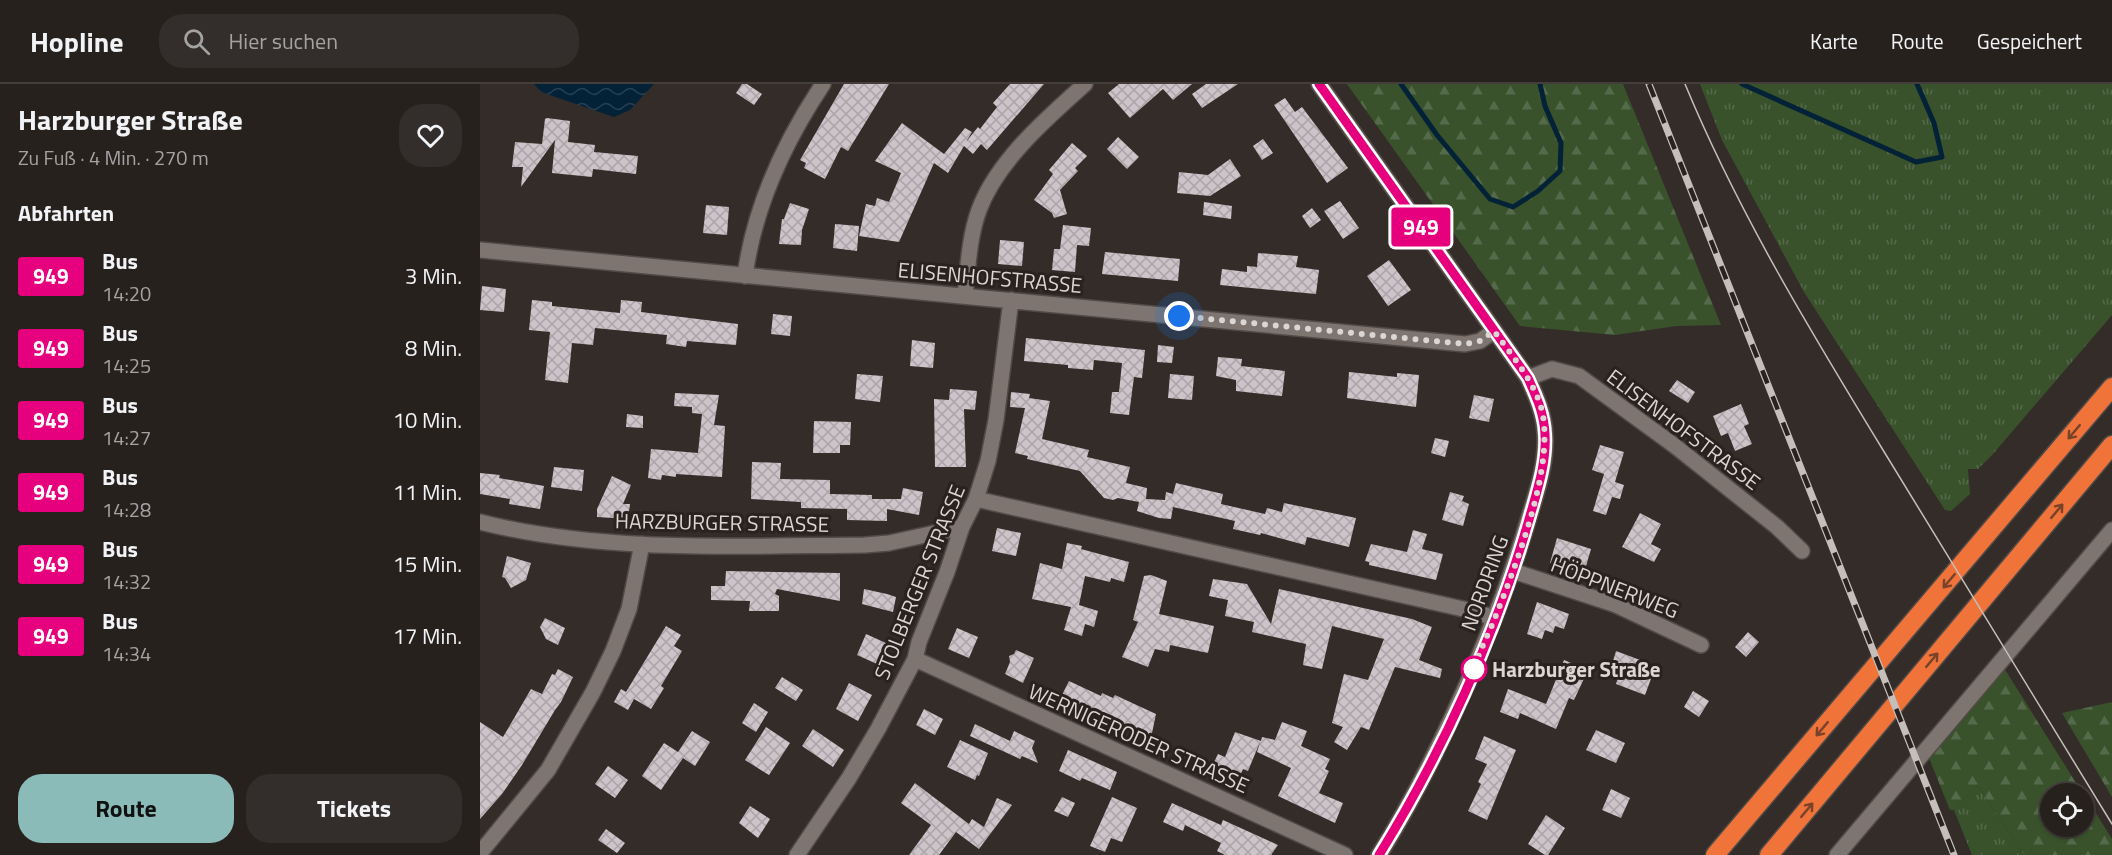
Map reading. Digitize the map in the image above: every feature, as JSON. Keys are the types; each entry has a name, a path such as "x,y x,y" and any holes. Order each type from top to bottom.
{"highway":[{"path":"1715,855 2112,387"},
{"path":"1769,855 2112,445"}],"street":[{"path":"745,276 750,241 778,163 823,84"},
{"path":"965,297 974,231 980,209 990,188 1002,168 1027,140 1085,84"},
{"name":"NORDRING","path":"1319,84 1528,378 1540,403 1545,434 1545,454 1539,484 1513,571 1461,700 1409,807 1379,855"},
{"name":"ELISENHOFSTRASSE","path":"480,250 1465,344 1480,341 1494,331"},
{"name":"STOLBERGER STRASSE","path":"797,855 864,753 915,659 919,642 962,527 976,499 988,461 996,420 1011,300"},
{"name":"ELISENHOFSTRASSE","path":"1528,378 1552,369 1579,376 1675,446 1777,527 1802,551"},
{"path":"976,499 1470,611 1494,619"},
{"name":"HARZBURGER STRASSE","path":"480,522 557,536 642,544 866,545 889,543 962,527"},
{"path":"1837,855 2112,530"},
{"path":"480,853 546,771 593,692 613,651 629,609 642,544"},
{"name":"HÖPPNERWEG","path":"1513,571 1616,605 1701,645"},
{"name":"WERNIGERODER STRASSE","path":"915,659 1345,855"}],"green space":[{"path":"1347,84 1623,84 1721,325 1676,326 1615,335 1520,326"},
{"path":"1700,84 2112,84 2112,315 1993,454 1978,469 1968,469 1970,494 1951,511 1945,510 1804,292 1722,140"},
{"path":"2004,668 2076,783 2040,783 2040,837 2094,837 2094,810 2112,839 2112,855 2024,855 1977,785 1954,810 1950,810 1929,758"},
{"path":"2112,702 2112,797 2062,713"},
{"path":"1977,785 2024,855 1972,855 1954,810"}],"water":[{"path":"534,84 654,84 630,110 614,117 541,92"}],"building":[{"path":"742,84 747,84 762,94 754,105 736,93"},
{"path":"844,84 889,84 848,151 841,147 825,179 804,168 806,163 800,160"},
{"path":"1010,84 1044,84 987,150 981,144 973,154 964,146 948,173 934,163 899,242 859,236 866,204 875,206 877,198 889,202 901,173 875,161 902,123 944,154 965,128 972,132 966,142 978,127 980,129 997,107 993,103"},
{"path":"1119,84 1192,84 1173,100 1163,89 1130,118 1108,93"},
{"path":"1206,84 1238,84 1202,108 1192,94"},
{"path":"1285,98 1295,112 1302,107 1348,168 1327,183 1274,105"},
{"path":"547,118 570,121 568,142 595,145 594,152 638,156 636,174 593,169 592,177 552,173 555,140 521,187 523,167 512,167 515,142 542,144"},
{"path":"1118,137 1139,157 1127,169 1107,149"},
{"path":"1263,139 1273,153 1262,160 1253,146"},
{"path":"1072,143 1087,156 1075,168 1078,171 1060,190 1067,214 1054,218 1052,213 1034,200 1053,174 1049,170"},
{"path":"1230,159 1241,176 1210,196 1177,193 1179,172 1208,175"},
{"path":"1340,201 1359,228 1343,239 1324,211"},
{"path":"1204,202 1232,206 1231,219 1203,215"},
{"path":"790,203 809,209 802,230 801,245 779,244 782,219"},
{"path":"706,205 729,207 727,235 703,233"},
{"path":"1312,208 1321,220 1310,228 1302,216"},
{"path":"835,224 859,226 857,251 833,248"},
{"path":"1063,225 1091,228 1089,246 1077,245 1075,272 1052,270 1054,249 1060,249"},
{"path":"1000,240 1024,242 1022,266 998,264"},
{"path":"1105,252 1180,259 1178,281 1102,274"},
{"path":"1258,253 1298,256 1296,267 1319,270 1316,294 1220,285 1222,269 1247,272 1247,266 1257,267"},
{"path":"1389,260 1411,290 1388,306 1367,276"},
{"path":"482,286 506,289 504,312 480,310"},
{"path":"532,300 552,302 552,306 620,313 621,300 642,302 641,312 738,324 736,345 687,341 686,347 666,344 667,335 595,328 593,345 572,343 568,383 545,380 550,332 529,330"},
{"path":"773,314 792,316 790,336 771,334"},
{"path":"1026,338 1145,350 1142,378 1134,377 1129,415 1110,413 1112,392 1119,392 1122,363 1094,360 1093,370 1024,361"},
{"path":"912,340 935,343 933,368 910,366"},
{"path":"1158,345 1174,347 1172,363 1157,362"},
{"path":"1218,357 1242,359 1241,366 1285,371 1282,396 1236,391 1236,380 1216,376"},
{"path":"1349,372 1397,377 1397,373 1419,375 1416,407 1347,398"},
{"path":"857,374 883,376 880,402 855,399"},
{"path":"1170,374 1194,376 1192,400 1168,398"},
{"path":"1677,380 1695,392 1688,403 1669,391"},
{"path":"950,389 977,391 975,410 964,409 966,467 935,467 934,399 949,400"},
{"path":"1011,392 1030,394 1029,398 1050,401 1042,439 1089,450 1087,457 1130,467 1126,483 1147,488 1146,499 1165,500 1166,492 1173,494 1176,483 1223,494 1221,504 1265,514 1267,508 1282,512 1284,503 1356,518 1349,547 1307,537 1305,545 1261,533 1260,535 1233,529 1235,521 1173,507 1171,519 1159,518 1137,511 1139,502 1104,498 1080,471 1027,459 1028,456 1015,453 1025,408 1010,407"},
{"path":"675,393 719,395 714,425 725,426 722,477 676,474 676,477 662,475 661,480 648,478 651,449 698,453 702,414 692,413 692,407 674,406"},
{"path":"1474,395 1494,399 1489,422 1469,418"},
{"path":"1741,404 1749,424 1744,426 1752,444 1735,451 1728,433 1721,436 1713,416"},
{"path":"627,414 643,416 643,428 626,427"},
{"path":"814,421 851,422 850,445 840,445 840,453 813,453"},
{"path":"1435,438 1449,441 1445,457 1431,453"},
{"path":"1600,445 1624,452 1615,482 1624,485 1620,499 1612,497 1606,515 1593,511 1604,474 1592,470"},
{"path":"752,462 781,463 780,479 830,480 830,494 872,495 872,499 901,499 903,488 923,492 919,515 887,509 887,521 847,520 847,509 801,508 801,502 751,499"},
{"path":"554,467 584,470 582,491 551,487"},
{"path":"480,473 500,475 499,478 544,486 540,509 509,504 510,499 480,494"},
{"path":"612,476 631,485 623,504 630,504 628,519 597,517 597,509"},
{"path":"1450,492 1464,496 1462,501 1469,504 1463,526 1442,520"},
{"path":"1640,513 1661,524 1651,544 1661,549 1654,562 1622,547"},
{"path":"997,528 1021,533 1016,556 992,551"},
{"path":"1413,530 1427,534 1422,549 1443,554 1436,580 1369,565 1369,562 1365,561 1371,544 1407,552"},
{"path":"1557,538 1591,549 1584,573 1550,563"},
{"path":"1067,543 1129,562 1124,582 1111,578 1110,582 1085,576 1079,605 1098,611 1094,627 1085,624 1082,636 1064,630 1071,607 1032,599 1040,563 1062,569"},
{"path":"507,556 531,563 526,580 511,588 502,577"},
{"path":"726,571 840,573 840,601 777,589 775,594 779,596 779,611 749,611 750,601 711,600 711,586 725,586"},
{"path":"1151,575 1167,581 1159,614 1214,626 1208,653 1170,645 1169,652 1155,649 1148,667 1122,657 1138,622 1133,620 1144,576"},
{"path":"1213,579 1247,584 1271,624 1279,589 1412,619 1432,627 1419,660 1442,669 1440,678 1395,667 1369,730 1361,727 1347,750 1334,742 1343,727 1332,723 1344,674 1368,680 1384,639 1332,626 1322,669 1303,665 1306,644 1252,632 1254,622 1225,616 1228,600 1209,596"},
{"path":"864,589 896,597 893,612 862,604"},
{"path":"1537,602 1569,614 1564,629 1555,626 1553,633 1545,630 1542,639 1527,634"},
{"path":"545,618 565,628 558,645 546,639 540,627"},
{"path":"666,626 681,635 674,646 682,651 661,686 664,688 651,709 634,699 628,710 614,702 621,689 626,692"},
{"path":"957,628 978,637 969,658 948,649"},
{"path":"1748,632 1759,642 1746,657 1735,647"},
{"path":"866,634 886,643 877,664 857,655"},
{"path":"1016,650 1034,658 1023,683 1005,674 1010,662 1009,656"},
{"path":"1616,651 1655,668 1645,695 1616,684 1620,671 1611,668"},
{"path":"1564,660 1588,670 1574,700 1569,698 1556,729 1520,713 1518,719 1500,712 1508,689 1546,704"},
{"path":"558,669 573,677 561,702 502,794 480,819 480,722 503,737 531,689 542,694 552,674 555,675"},
{"path":"782,677 803,690 796,701 775,688"},
{"path":"1069,681 1101,696 1102,693 1113,698 1115,695 1156,714 1151,738 1061,697"},
{"path":"849,683 872,695 858,721 836,709"},
{"path":"1693,691 1709,701 1699,717 1684,707"},
{"path":"754,703 768,712 756,732 742,723"},
{"path":"924,709 943,719 935,735 916,725"},
{"path":"1282,722 1307,731 1301,746 1330,759 1325,769 1329,771 1319,793 1343,803 1335,823 1278,796 1291,768 1257,752 1260,742 1248,771 1243,769 1239,778 1212,766 1218,754 1225,757 1235,732 1261,741 1262,737 1275,740"},
{"path":"975,724 1010,741 1014,731 1035,741 1032,748 1038,763 1022,756 1020,759 970,736"},
{"path":"766,727 790,743 769,775 745,760"},
{"path":"813,729 844,750 833,767 802,746"},
{"path":"1596,730 1625,743 1616,763 1586,750"},
{"path":"692,731 710,742 695,766 683,758 661,790 642,776 664,743 678,752"},
{"path":"1484,736 1516,750 1487,820 1468,811 1481,784 1478,782 1487,764 1475,759"},
{"path":"960,740 988,753 979,776 977,775 975,780 947,767"},
{"path":"1068,750 1117,772 1110,790 1082,778 1080,781 1059,771"},
{"path":"608,766 628,780 615,798 595,784"},
{"path":"915,783 969,824 972,819 984,827 997,798 1012,805 979,849 956,832 939,855 909,855 931,825 901,803"},
{"path":"1611,789 1630,798 1621,818 1602,810"},
{"path":"1062,797 1075,803 1068,817 1054,811"},
{"path":"1112,797 1137,808 1122,842 1111,838 1105,852 1090,846"},
{"path":"1172,803 1221,825 1223,820 1278,845 1271,855 1225,855 1217,851 1221,843 1185,825 1183,831 1163,822"},
{"path":"750,806 770,819 758,838 739,823"},
{"path":"1546,815 1565,828 1548,855 1528,844"},
{"path":"606,829 625,843 617,853 598,840"}],"waterway":[{"path":"1401,84 1437,135 1490,199 1513,207 1538,191 1560,171 1561,143 1545,106 1540,84"},
{"path":"1742,84 1916,162 1942,157 1934,123 1917,84"}],"tram line":[{"path":"1685,84 1728,179 1777,271 1856,406 2112,824"}],"railway":[{"path":"1649,84 1954,855"}],"bus line":[{"name":"949","path":"1319,84 1528,378 1540,403 1545,434 1545,454 1539,484 1507,587 1461,700 1432,761 1409,807 1379,855"}],"place":[{"name":"Harzburger Straße","path":"1474,669"}],"route":[{"path":"1179,316 1465,344 1480,341 1494,331 1528,378 1540,403 1545,434 1545,454 1539,484 1513,571 1474,669"}]}
